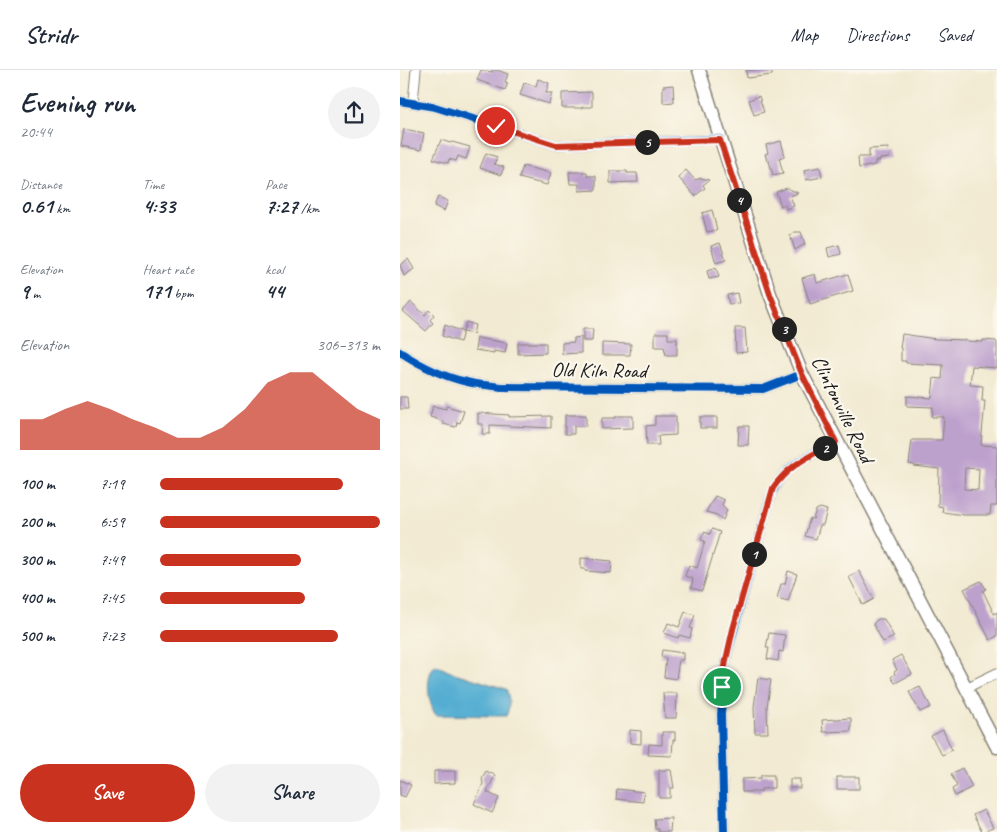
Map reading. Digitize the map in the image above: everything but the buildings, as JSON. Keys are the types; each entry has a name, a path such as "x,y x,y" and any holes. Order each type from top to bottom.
{"main road":[{"name":"Clintonville Road","path":"698,70 770,294 802,374 997,747"}],"street":[{"path":"413,102 416,70"},
{"path":"400,101 435,107 556,145 720,140"},
{"name":"Old Kiln Road","path":"400,352 414,361 467,383 501,387 763,389 802,374"},
{"path":"724,832 721,714 726,660 768,504 773,488 787,470 836,442"},
{"path":"966,688 997,673"}],"water":[{"path":"436,665 448,671 506,689 509,702 506,716 436,715 431,704 428,689 432,669"}],"cycle path":[{"path":"400,101 435,107 556,145 720,139"},
{"path":"400,352 424,366 449,377 471,383 501,387 763,389 802,374"},
{"path":"724,832 721,714 726,660 768,504 779,480 786,472 803,459 836,442"}],"route":[{"path":"496,126 556,145 720,140 770,294 802,374 836,442 787,470 773,488 733,629 722,687"}]}
